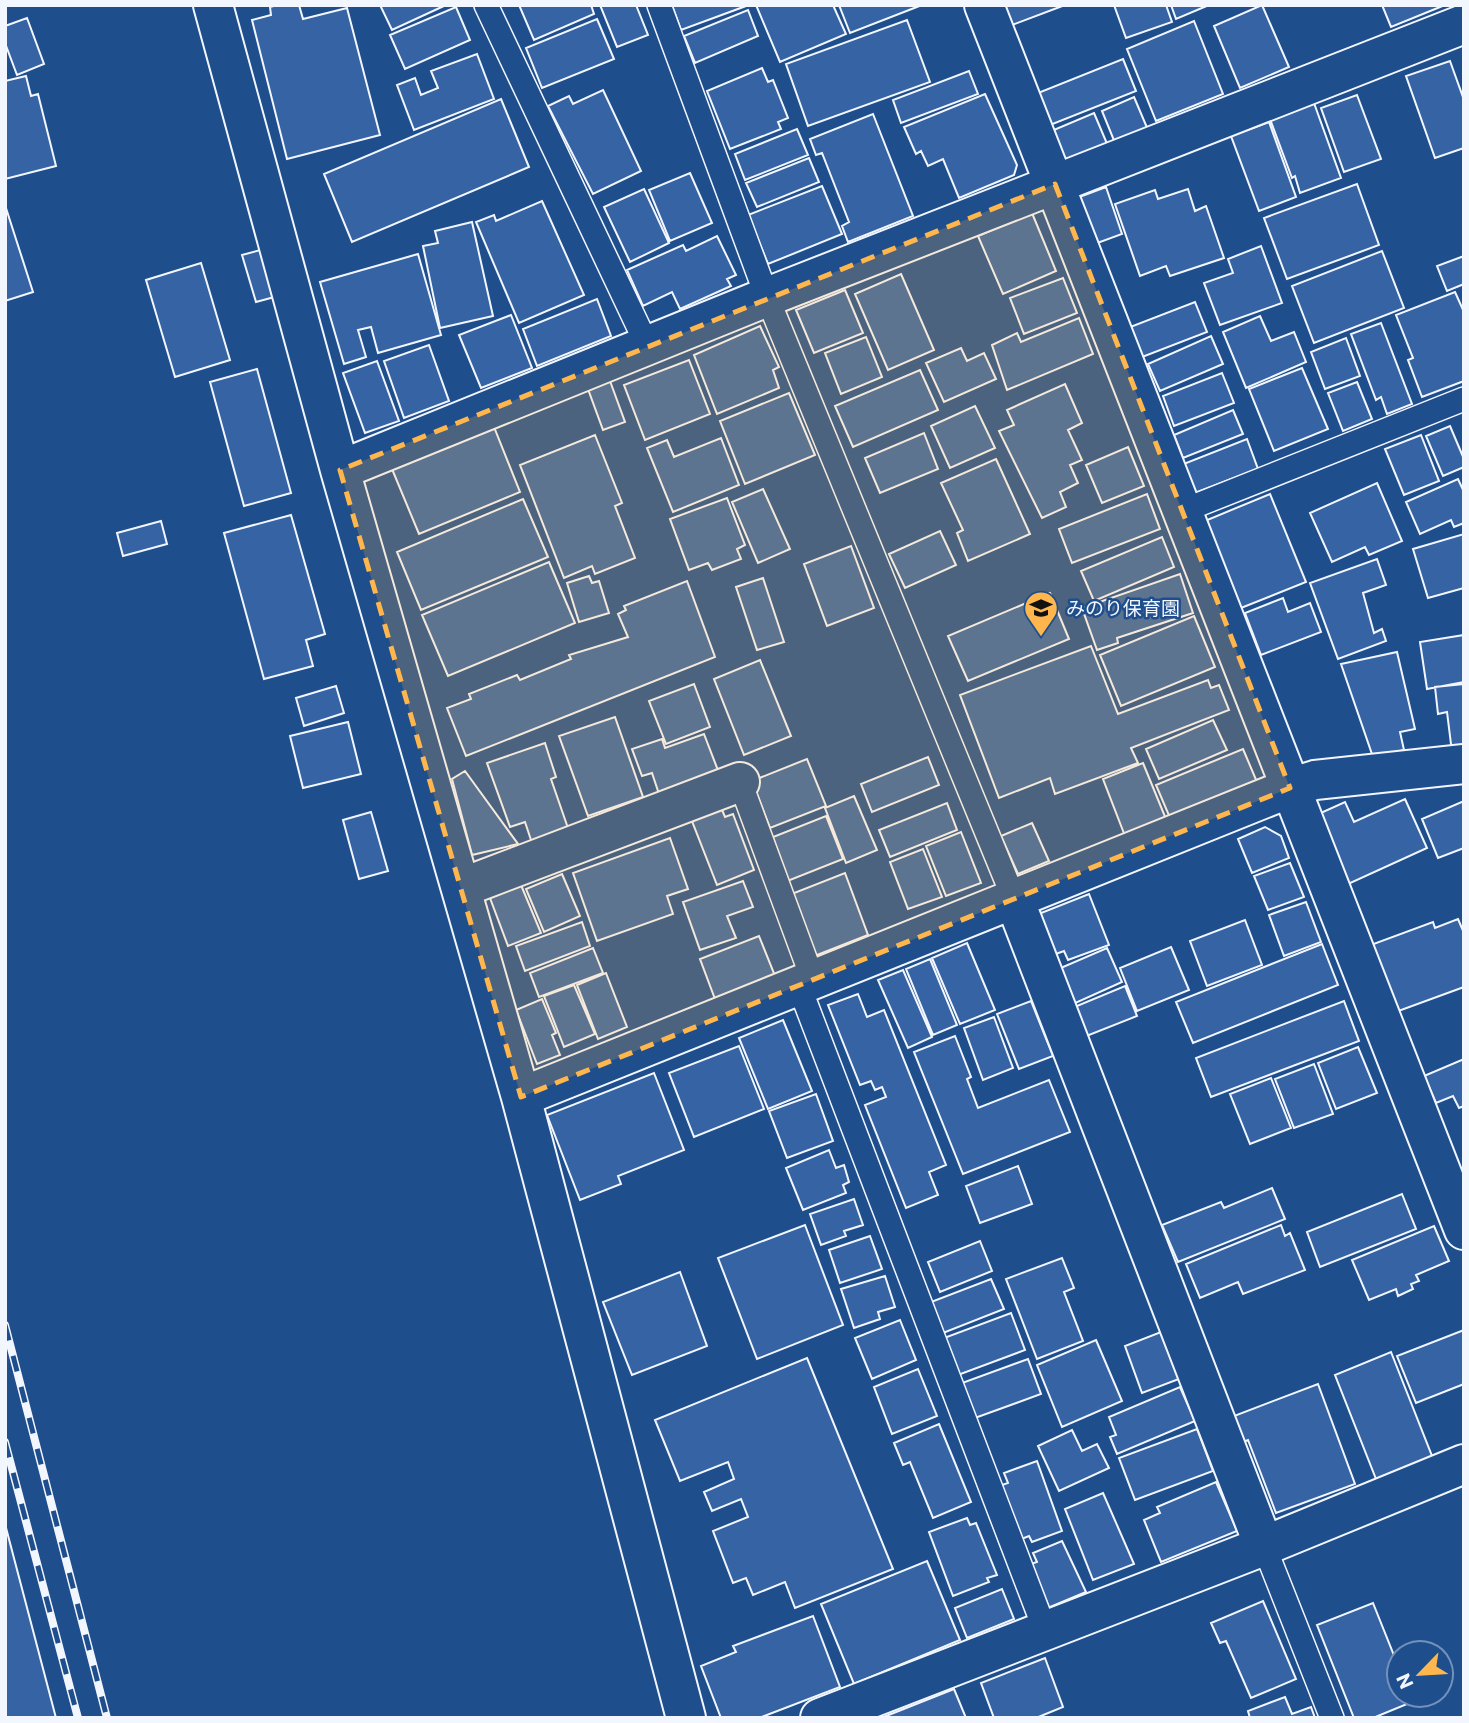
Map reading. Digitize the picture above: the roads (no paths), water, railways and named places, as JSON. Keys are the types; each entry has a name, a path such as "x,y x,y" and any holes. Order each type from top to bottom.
{"street":[{"path":"213,5 340,470 521,1097 686,1718"},
{"path":"984,5 1180,512 1464,1230"},
{"path":"340,470 767,297 1464,24"},
{"path":"521,1097 1290,788 1315,780 1464,764"},
{"path":"461,888 740,782"},
{"path":"1014,899 1264,1546"},
{"path":"820,1718 1264,1546 1464,1464"}],"lane":[{"path":"486,5 648,347"},
{"path":"659,5 767,297 1014,899"},
{"path":"1180,512 1464,399"},
{"path":"740,782 806,983 1045,1630"},
{"path":"1264,1546 1332,1718"}],"railway":[{"path":"5,1325 107,1718"},
{"path":"5,1442 78,1718"}],"place":[{"name":"みのり保育園","path":"1041,638"}]}
